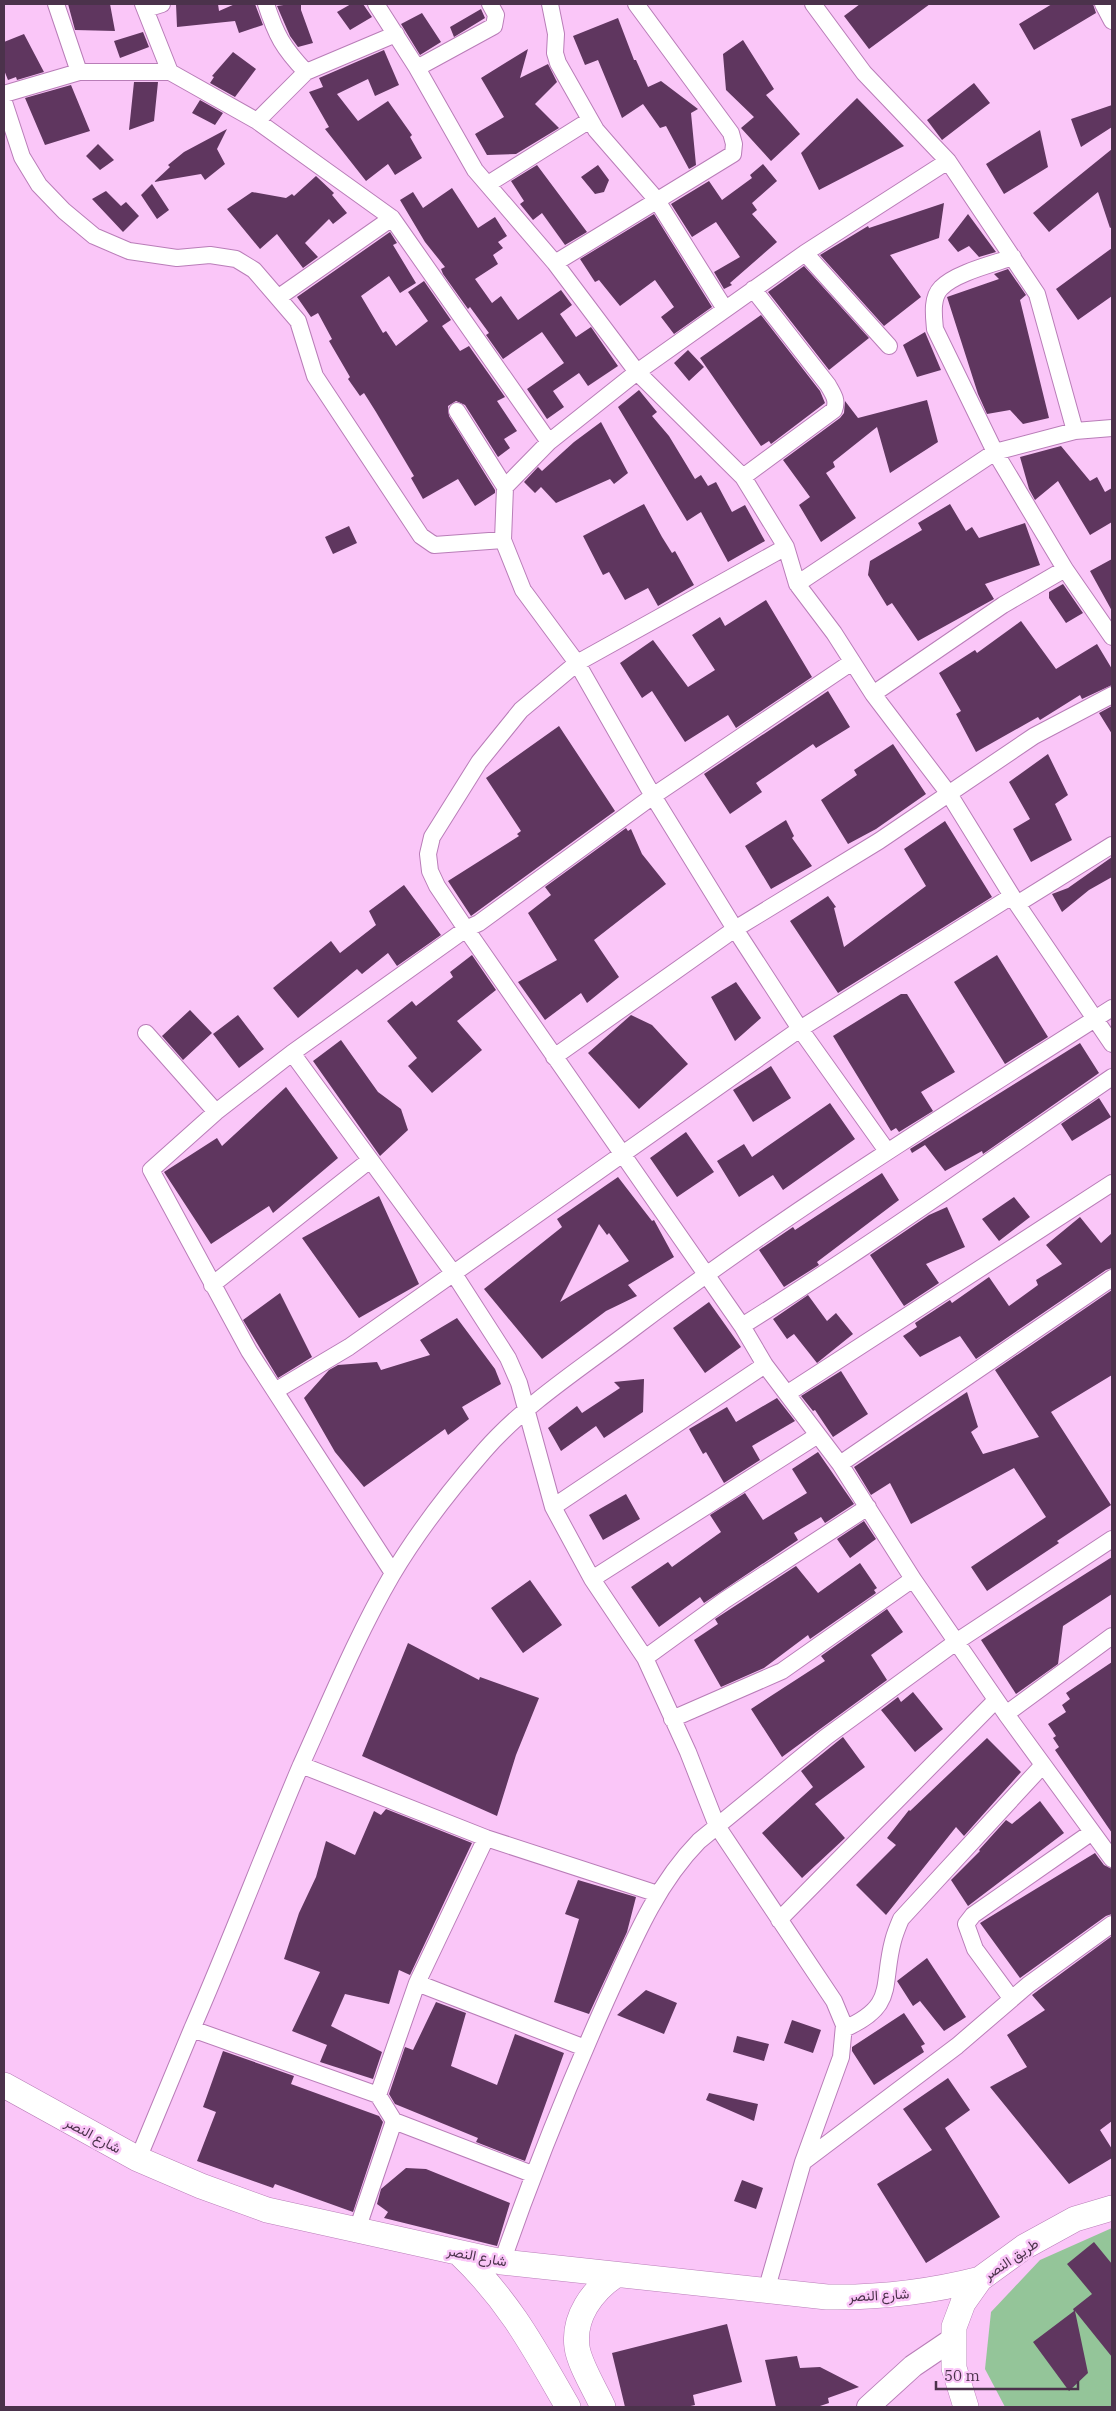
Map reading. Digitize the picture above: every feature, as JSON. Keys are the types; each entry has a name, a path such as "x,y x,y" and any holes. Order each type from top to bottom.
{"main road":[{"name":"شارع النصر","path":"4,2085 138,2159 202,2186 267,2210 460,2254 502,2262 827,2297 889,2296 927,2292 980,2279"},
{"name":"طريق النصر","path":"966,2407 954,2368 952,2339 954,2327 963,2303 980,2279 1024,2247 1075,2219 1112,2208"},
{"path":"460,2254 481,2274 516,2317 568,2407"},
{"path":"604,2407 577,2348 576,2336 578,2324 588,2301 596,2291 616,2275"},
{"path":"868,2407 913,2366 952,2339"}],"street":[{"path":"56,4 79,72"},
{"path":"162,4 145,6 170,72"},
{"path":"266,4 274,28 286,51 306,72"},
{"path":"376,4 417,68 475,170 555,263 637,372 743,477 786,547 796,584 834,634 873,694 948,794 1015,900 1112,1044"},
{"path":"417,68 494,26 496,16 490,4"},
{"path":"550,4 556,34 555,53 558,63 590,120 596,130 656,199 725,309"},
{"path":"555,263 656,199 733,154 732,133 636,4"},
{"path":"812,4 864,74 948,161 1037,294 1075,431"},
{"path":"1103,4 1112,20"},
{"path":"257,121 306,72 396,34"},
{"path":"4,94 79,72 170,72 257,121 392,218 549,442"},
{"path":"4,102 22,157 40,185 64,211 94,236 129,251 177,258 210,256 236,259 254,270 298,321 315,376 421,536 434,545 448,546 503,540"},
{"path":"488,184 590,120"},
{"path":"505,488 549,442 637,372 805,253 948,161"},
{"path":"279,297 392,218"},
{"path":"805,253 889,346"},
{"path":"1013,257 954,279 940,289 934,307 935,329 995,452 1065,569 1112,637"},
{"path":"743,477 834,410 836,405 835,398 828,385 753,289"},
{"path":"457,411 505,488 503,540 523,590 577,663 653,796 735,929 800,1029 887,1151"},
{"path":"796,584 995,452 1075,431 1112,428"},
{"path":"786,547 577,663 522,710 479,762 432,837 428,854 430,871 437,886 466,929 742,1326 765,1365 840,1464 913,1579 996,1700 1112,1859"},
{"path":"873,694 1003,605 1065,569"},
{"path":"394,1573 249,1351 150,1170 216,1112 292,1053 466,929 479,923 653,796 852,662"},
{"path":"554,1057 735,929 879,841 1034,736 1112,695"},
{"path":"275,1391 349,1347 800,1029 1015,900 1112,845"},
{"path":"138,2159 226,1952 252,1879 364,1626 394,1573 420,1533 485,1450 526,1410 705,1274 887,1151 1112,1008"},
{"path":"146,1033 216,1112"},
{"path":"292,1053 454,1274 508,1358 519,1383 553,1507 592,1578 645,1658 688,1752 717,1826 834,2001 844,2029 841,2057 803,2162 766,2291"},
{"path":"742,1326 832,1270 872,1239 1112,1077"},
{"path":"212,1285 370,1160"},
{"path":"788,1393 1112,1183"},
{"path":"840,1464 1112,1278"},
{"path":"553,1507 765,1365"},
{"path":"592,1578 818,1435"},
{"path":"645,1658 725,1600 868,1507"},
{"path":"502,2262 532,2174 585,2048 644,1917 680,1860 717,1826 826,1736 956,1642 1112,1539"},
{"path":"672,1719 782,1671 913,1579"},
{"path":"1006,1714 1112,1636"},
{"path":"779,1920 996,1700"},
{"path":"301,1765 486,1838 658,1894"},
{"path":"844,2029 864,2021 883,1998 887,1987 893,1941 901,1919 1043,1765"},
{"path":"1012,1998 975,1949 966,1924 972,1915 1092,1832"},
{"path":"378,2095 416,1983 486,1838"},
{"path":"803,2162 958,2046 1012,1998 1112,1924"},
{"path":"416,1983 585,2048"},
{"path":"192,2029 378,2095 394,2120 532,2174"},
{"path":"358,2230 394,2120"}],"green space":[{"path":"1112,2228 1112,2407 1005,2407 985,2369 991,2312 1040,2260"}],"building":[{"path":"68,4 110,4 115,31 75,30"},
{"path":"176,4 218,4 219,11 235,4 255,4 263,25 239,33 235,21 177,27"},
{"path":"301,4 301,10 313,43 298,47 290,36 277,6"},
{"path":"351,4 363,4 372,17 350,30 337,12"},
{"path":"860,4 930,4 869,49 844,16"},
{"path":"1052,4 1093,4 1096,13 1034,50 1019,24"},
{"path":"481,9 485,18 454,37 450,27"},
{"path":"422,13 441,42 420,55 401,24"},
{"path":"618,18 634,60 636,60 648,87 661,81 698,109 691,113 696,165 689,169 666,126 660,128 643,104 622,118 598,60 585,65 573,36"},
{"path":"143,32 149,47 120,58 114,41"},
{"path":"24,34 44,72 17,80 16,77 8,80 4,70 4,42"},
{"path":"743,40 774,89 766,95 800,134 771,161 741,128 754,117 726,90 723,54"},
{"path":"528,49 520,78 548,64 557,82 535,104 559,128 516,154 487,155 475,134 504,117 481,78"},
{"path":"384,50 399,85 375,96 368,79 337,94 358,121 388,101 412,135 410,137 422,158 395,175 388,164 366,181 325,129 329,127 309,92 323,87 319,78"},
{"path":"233,52 256,69 235,97 210,83 214,77 212,76"},
{"path":"134,82 158,82 154,121 129,130"},
{"path":"974,83 990,103 942,140 927,120"},
{"path":"71,85 90,131 45,145 25,98"},
{"path":"857,98 904,146 819,190 801,153"},
{"path":"200,100 223,113 215,125 192,113"},
{"path":"1112,105 1112,127 1081,147 1071,119"},
{"path":"227,129 217,149 225,164 205,180 201,174 154,182 170,167 168,165 184,152"},
{"path":"1040,130 1048,167 1004,194 986,164"},
{"path":"98,144 114,160 100,170 86,156"},
{"path":"1112,149 1112,227 1110,228 1098,192 1049,232 1033,213"},
{"path":"763,164 777,181 752,203 757,210 752,214 777,242 730,283 732,285 724,289 714,272 740,257 716,222 692,237 671,204 709,181 722,200 752,178 750,175"},
{"path":"537,165 587,232 565,245 542,213 533,220 520,204 524,201 511,181"},
{"path":"598,165 609,180 604,192 595,194 581,177"},
{"path":"316,176 334,193 332,195 347,213 333,224 329,219 305,243 318,257 303,268 277,234 260,249 227,209 252,192 286,198 292,194 294,196"},
{"path":"152,184 169,210 157,219 141,195"},
{"path":"452,188 478,228 495,217 507,236 498,242 503,248 493,255 498,264 475,279 492,303 501,296 518,320 561,290 572,305 560,314 576,337 591,327 618,366 588,386 579,373 553,391 564,407 547,419 527,389 564,363 542,332 503,359 486,335 489,333 470,307 468,309 443,274 441,269 445,267 425,242 400,200 413,192 423,208"},
{"path":"106,191 121,206 126,202 139,216 123,232 92,199"},
{"path":"944,203 939,238 890,255 921,297 884,326 820,255 868,226 869,228"},
{"path":"654,214 712,307 674,334 661,317 674,307 655,280 620,306 599,280 595,282 580,259"},
{"path":"968,214 996,252 979,257 969,246 958,252 948,240"},
{"path":"390,232 397,243 393,245 416,283 400,293 389,276 361,296 383,333 386,331 396,346 428,321 408,292 424,281 451,320 442,326 460,351 469,346 505,397 497,401 517,431 504,439 510,448 498,457 465,405 456,401 448,406 449,416 495,490 495,493 475,506 458,479 423,499 411,478 414,476 376,412 364,393 360,396 348,379 350,377 329,341 332,339 318,313 311,317 297,297"},
{"path":"1112,248 1112,296 1078,320 1056,289"},
{"path":"804,266 869,338 829,370 768,292"},
{"path":"1008,269 1026,295 1020,300 1049,418 1023,424 1010,410 987,414 978,394 947,297 999,279 994,274"},
{"path":"761,315 820,391 825,403 771,444 769,441 761,446 700,358"},
{"path":"925,332 941,370 917,377 903,345"},
{"path":"688,350 704,367 689,381 674,363"},
{"path":"639,390 657,412 652,416 669,436 695,479 701,475 708,486 716,482 732,512 745,505 765,541 728,562 701,512 687,521 618,407"},
{"path":"927,400 938,442 890,473 877,427 833,462 835,467 826,473 856,518 821,542 799,505 810,497 783,460 840,418 844,413 845,401 858,418"},
{"path":"601,422 628,473 614,484 610,479 556,503 541,487 535,493 524,482 538,467 542,471 574,442"},
{"path":"1061,446 1090,481 1097,477 1105,492 1112,488 1112,522 1090,535 1058,481 1035,500 1029,489 1020,457"},
{"path":"644,504 662,537 672,553 675,551 694,585 658,606 648,588 625,600 609,572 603,575 583,536"},
{"path":"950,504 966,531 972,527 979,538 1025,523 1040,565 985,584 994,599 918,641 892,603 887,606 868,575 870,561 922,530 918,523"},
{"path":"349,526 357,543 333,554 325,537"},
{"path":"1112,559 1112,611 1090,571"},
{"path":"1063,584 1083,613 1066,623 1049,598 1049,592"},
{"path":"766,600 812,677 736,728 728,715 685,742 652,691 642,698 620,663 653,640 688,687 715,670 692,635 720,617 725,626"},
{"path":"1021,621 1056,669 1097,644 1112,669 1112,685 1082,699 1080,695 1040,720 1038,717 976,752 956,714 961,711 939,673 975,650 977,653"},
{"path":"828,691 850,727 816,748 813,744 756,783 762,792 730,814 704,774"},
{"path":"1112,706 1112,734 1099,713"},
{"path":"559,726 615,811 471,916 448,881 519,836 517,834 521,831 486,778"},
{"path":"893,744 926,794 876,829 848,844 821,800 857,775 854,770"},
{"path":"1048,754 1068,795 1055,804 1072,840 1031,862 1013,829 1030,819 1009,782"},
{"path":"786,820 794,836 792,838 812,866 771,889 745,846"},
{"path":"945,821 992,897 838,993 790,921 828,896 836,907 834,908 844,947 926,886 904,849"},
{"path":"626,828 628,831 631,829 642,854 666,884 594,940 619,977 587,1003 581,993 545,1020 518,982 557,960 528,913 551,895 545,887"},
{"path":"1112,857 1112,877 1089,890 1062,912 1052,894 1068,888"},
{"path":"404,885 441,935 397,966 388,953 362,974 357,969 298,1018 273,988 331,941 340,953 376,925 369,911"},
{"path":"472,955 496,990 457,1021 482,1050 432,1093 408,1066 417,1058 387,1021 412,1001 416,1006 453,977 450,972"},
{"path":"997,955 1048,1037 1005,1064 954,982"},
{"path":"736,982 761,1018 735,1041 711,997"},
{"path":"901,994 907,994 955,1072 921,1092 933,1111 899,1132 896,1128 891,1131 833,1036"},
{"path":"190,1010 212,1033 183,1060 162,1036"},
{"path":"238,1015 264,1049 239,1068 213,1034"},
{"path":"631,1015 652,1025 688,1064 639,1109 588,1053"},
{"path":"341,1040 378,1092 401,1109 408,1130 380,1156 313,1061"},
{"path":"1080,1043 1099,1073 983,1154 982,1151 945,1171 925,1145 912,1153 910,1149"},
{"path":"771,1066 791,1098 753,1122 733,1090"},
{"path":"286,1087 338,1158 273,1213 269,1206 211,1244 164,1172 217,1138 222,1146"},
{"path":"1099,1098 1111,1117 1072,1141 1061,1124"},
{"path":"830,1103 855,1139 783,1190 773,1175 739,1197 717,1161 744,1144 752,1157"},
{"path":"686,1132 714,1172 677,1197 650,1158"},
{"path":"882,1173 899,1200 817,1262 819,1265 784,1287 759,1250 793,1227 795,1230"},
{"path":"618,1177 652,1221 654,1220 674,1257 628,1285 637,1296 606,1311 542,1359 484,1289 562,1227 557,1219","holes":["599,1224 607,1235 609,1233 629,1261 560,1302"]},
{"path":"379,1196 419,1284 359,1318 302,1238"},
{"path":"1014,1197 1030,1217 999,1241 982,1219"},
{"path":"947,1207 965,1247 926,1264 939,1283 904,1306 870,1255 929,1215"},
{"path":"1080,1217 1101,1243 1112,1233 1112,1268 1106,1270 976,1359 960,1336 920,1357 903,1336 917,1327 915,1323 950,1300 952,1303 989,1277 1009,1306 1038,1285 1036,1280 1062,1264 1046,1245"},
{"path":"1112,1290 1112,1375 1051,1412 1111,1505 1057,1541 1059,1543 987,1591 971,1567 1046,1517 1014,1468 911,1524 890,1483 871,1495 854,1467 967,1392 978,1427 971,1432 983,1454 1039,1437 995,1370"},
{"path":"280,1293 312,1357 278,1378 243,1320"},
{"path":"808,1295 827,1321 836,1313 853,1334 817,1363 794,1334 787,1339 773,1319"},
{"path":"709,1302 741,1347 705,1373 673,1328"},
{"path":"457,1318 495,1369 501,1384 462,1407 469,1419 448,1435 445,1429 364,1487 335,1452 304,1398 329,1370 338,1365 377,1362 381,1370 430,1355 420,1340"},
{"path":"841,1371 868,1414 833,1437 815,1410 813,1411 801,1396"},
{"path":"644,1379 643,1412 604,1438 596,1426 561,1451 548,1428 577,1406 582,1413 620,1388 614,1382"},
{"path":"777,1398 795,1421 752,1446 760,1460 724,1483 706,1452 703,1454 689,1429 727,1407 736,1422"},
{"path":"818,1452 854,1504 825,1523 821,1517 794,1533 798,1540 704,1603 700,1597 659,1627 631,1587 668,1562 672,1567 721,1532 710,1515 745,1493 763,1520 807,1493 792,1469"},
{"path":"626,1494 640,1519 603,1540 589,1515"},
{"path":"864,1521 876,1539 850,1558 837,1539"},
{"path":"1112,1557 1112,1594 1063,1626 1058,1664 1016,1694 981,1640"},
{"path":"860,1563 877,1588 874,1590 876,1593 810,1639 808,1635 764,1668 721,1687 694,1640 718,1624 715,1619 796,1566 818,1593"},
{"path":"530,1580 562,1625 523,1653 491,1608"},
{"path":"887,1609 903,1632 871,1655 887,1680 782,1757 751,1709 825,1661 821,1656"},
{"path":"408,1643 479,1680 480,1677 539,1698 516,1755 497,1816 362,1756"},
{"path":"1112,1662 1112,1833 1055,1750 1059,1747 1053,1738 1056,1736 1048,1724 1066,1712 1062,1705 1070,1699 1066,1693"},
{"path":"913,1692 943,1729 915,1752 881,1710 898,1697 901,1702"},
{"path":"843,1737 865,1767 815,1804 845,1838 802,1878 762,1833 813,1787 801,1771"},
{"path":"987,1738 1021,1772 964,1836 956,1827 886,1915 856,1885 896,1845 887,1838 909,1810"},
{"path":"1040,1801 1064,1833 968,1906 951,1880 980,1851 1006,1820 1012,1824"},
{"path":"386,1809 472,1843 410,1975 399,1970 389,2004 345,1994 331,2026 382,2052 373,2079 320,2062 327,2045 292,2031 320,1972 284,1959 299,1913 316,1877 326,1841 355,1855 374,1811 381,1815"},
{"path":"1095,1853 1104,1865 1112,1869 1112,1914 1106,1916 1020,1978 980,1923"},
{"path":"578,1880 636,1897 627,1932 589,2014 554,2002 579,1919 565,1914"},
{"path":"1112,1936 1112,2121 1100,2130 1112,2149 1112,2158 1069,2184 990,2087 1027,2067 1007,2035 1045,2010 1032,1995"},
{"path":"927,1958 966,2017 944,2031 920,2001 913,2006 897,1981"},
{"path":"646,1990 677,2003 664,2034 617,2015"},
{"path":"436,2002 466,2013 451,2066 497,2085 515,2034 564,2053 525,2161 476,2142 478,2138 395,2104 389,2094 405,2047 413,2050"},
{"path":"904,2013 925,2044 921,2046 924,2052 874,2085 852,2051 852,2047"},
{"path":"792,2020 821,2030 813,2053 784,2043"},
{"path":"737,2036 769,2044 764,2061 733,2052"},
{"path":"223,2051 294,2076 291,2084 379,2116 383,2122 353,2212 275,2184 273,2188 197,2161 216,2112 203,2107"},
{"path":"948,2078 970,2110 945,2128 1000,2217 926,2263 877,2184 932,2150 903,2109"},
{"path":"709,2093 758,2104 754,2121 706,2100"},
{"path":"406,2168 426,2169 510,2203 497,2246 384,2218 388,2212 377,2204 381,2189"},
{"path":"742,2180 763,2188 756,2209 734,2201"},
{"path":"1094,2242 1112,2264 1112,2357 1075,2311 1088,2373 1069,2391 1033,2342 1074,2311 1073,2309 1092,2294 1067,2264"},
{"path":"727,2324 742,2382 693,2395 695,2405 686,2407 625,2407 612,2353"},
{"path":"797,2356 800,2368 820,2367 859,2387 828,2398 829,2403 817,2407 776,2407 765,2360"}]}
